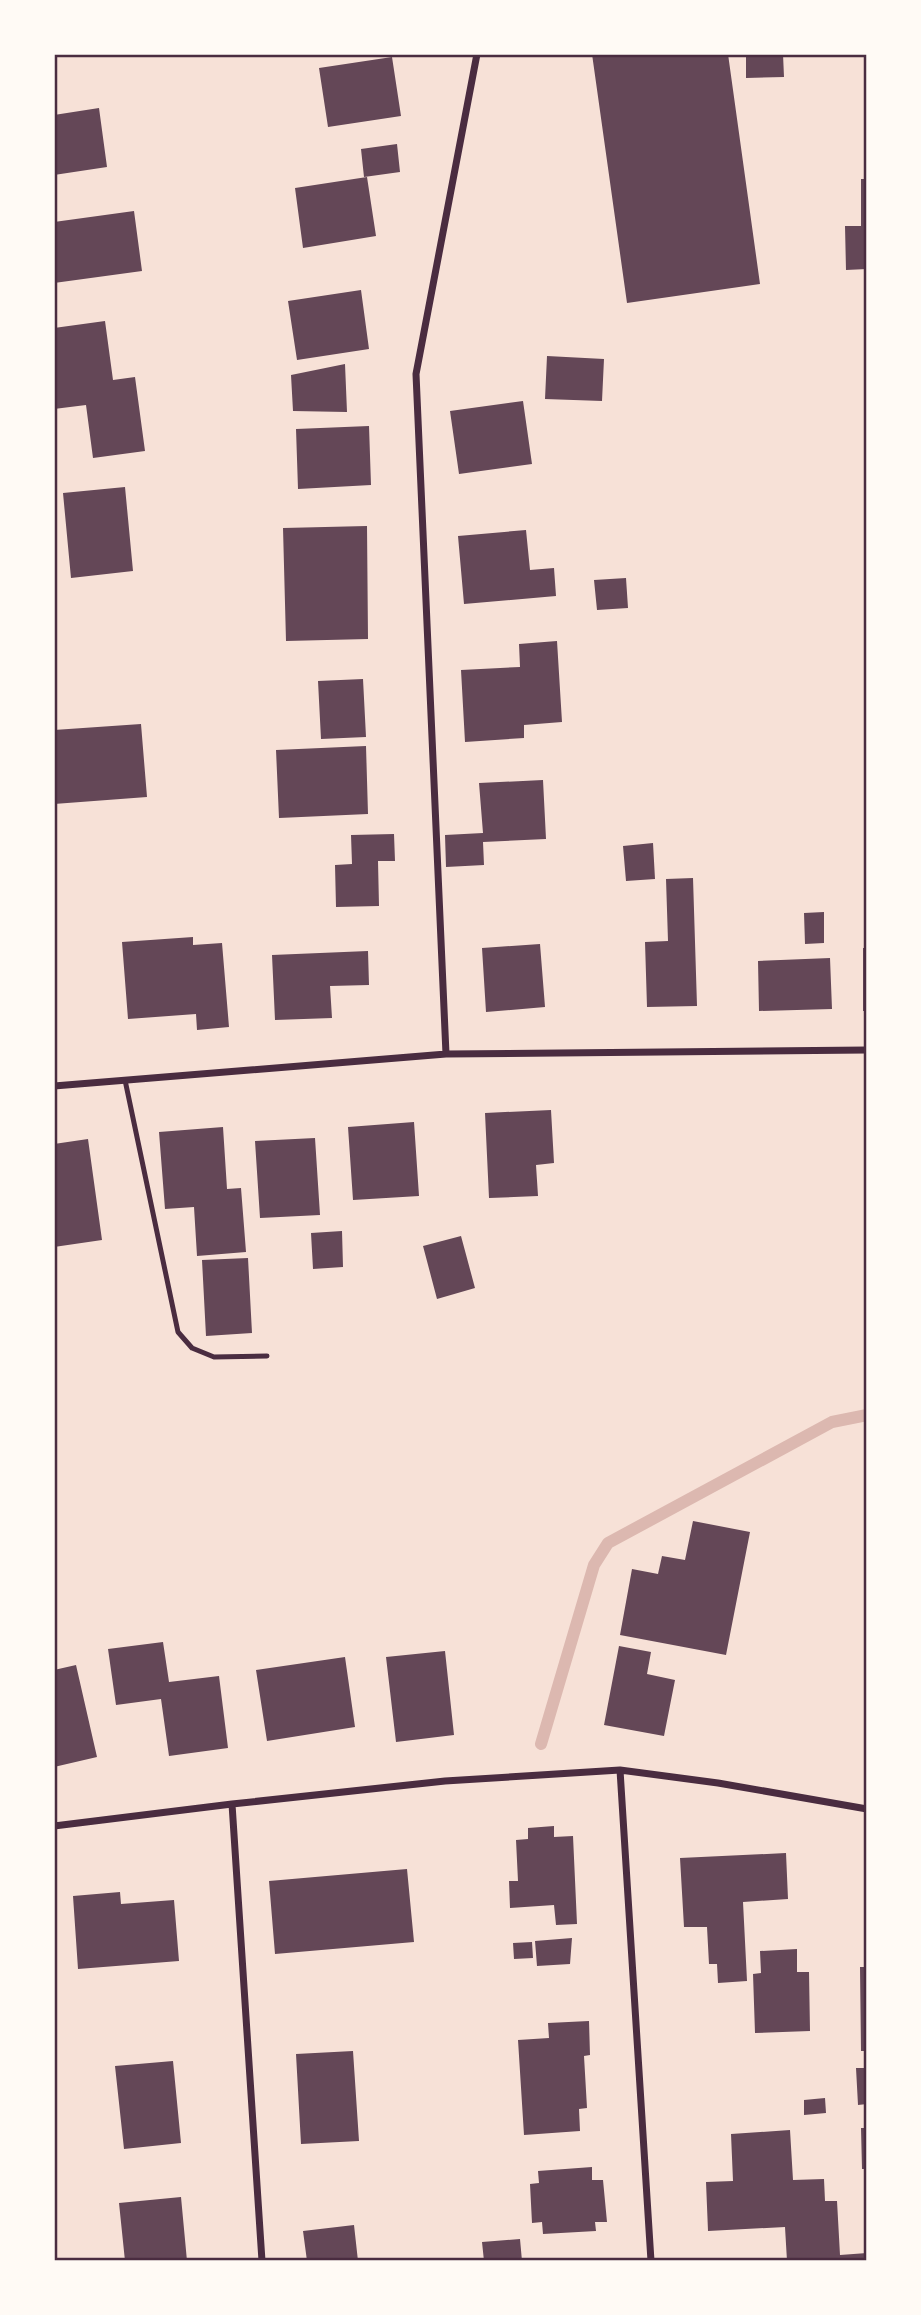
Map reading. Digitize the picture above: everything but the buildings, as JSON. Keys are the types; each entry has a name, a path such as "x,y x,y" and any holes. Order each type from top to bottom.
{"street":[{"path":"446,1054 416,373 477,54"},
{"path":"54,1086 446,1054 867,1050"},
{"path":"621,1770 650,2261"},
{"path":"54,1826 445,1781 621,1770 718,1783 867,1809"},
{"path":"232,1804 262,2261"}],"lane":[{"path":"125,1080 178,1332 192,1348 214,1357 267,1356"}],"waterway":[{"path":"541,1744 594,1565 608,1543 832,1422 867,1415"}]}
